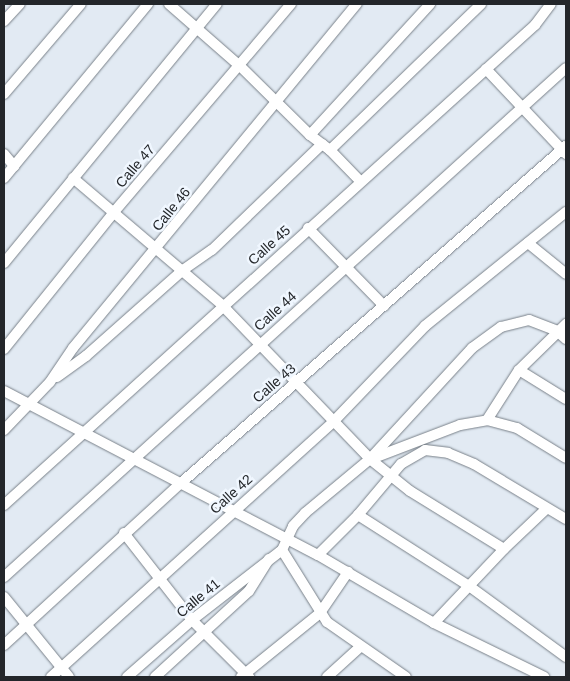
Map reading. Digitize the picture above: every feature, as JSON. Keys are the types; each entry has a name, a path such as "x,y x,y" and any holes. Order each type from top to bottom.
{"street":[{"path":"4,21 20,4"},
{"path":"4,94 81,4"},
{"path":"4,178 148,4"},
{"path":"169,4 241,67 310,135 326,146 360,181"},
{"path":"4,263 217,4"},
{"name":"Calle 47","path":"4,349 114,212 241,67 291,4"},
{"name":"Calle 46","path":"4,430 50,382 73,348 357,4"},
{"path":"310,135 430,4"},
{"path":"50,382 86,356 183,270 212,250 481,4"},
{"name":"Calle 45","path":"4,505 81,432 535,25 551,4"},
{"name":"Calle 44","path":"4,577 134,457 566,68"},
{"path":"486,69 521,109 565,150"},
{"name":"Calle 43","path":"4,646 181,483 565,150"},
{"path":"4,154 14,166"},
{"path":"74,178 222,305 370,459 390,475 504,548"},
{"name":"Calle 42","path":"51,677 334,421 425,326 566,214"},
{"path":"308,228 384,306"},
{"path":"528,243 566,274"},
{"path":"283,545 305,513 370,459 472,348 501,327 529,320 557,331 566,339"},
{"path":"487,420 519,370 566,324"},
{"path":"519,370 566,399"},
{"path":"4,390 233,511 283,545 318,554 434,623 544,677"},
{"path":"370,459 460,425 487,420 517,428 566,458"},
{"path":"318,554 358,515 390,475 415,454 435,449 474,464 566,519"},
{"path":"434,623 504,548 547,508"},
{"path":"358,515 469,586 566,657"},
{"path":"124,534 161,576 192,620 206,632 245,676 320,613 348,572"},
{"path":"283,545 320,613 360,647 402,676"},
{"name":"Calle 41","path":"127,677 192,620 283,545"},
{"path":"155,677 249,592 269,558"},
{"path":"4,597 69,677"},
{"path":"327,677 360,647"}]}
